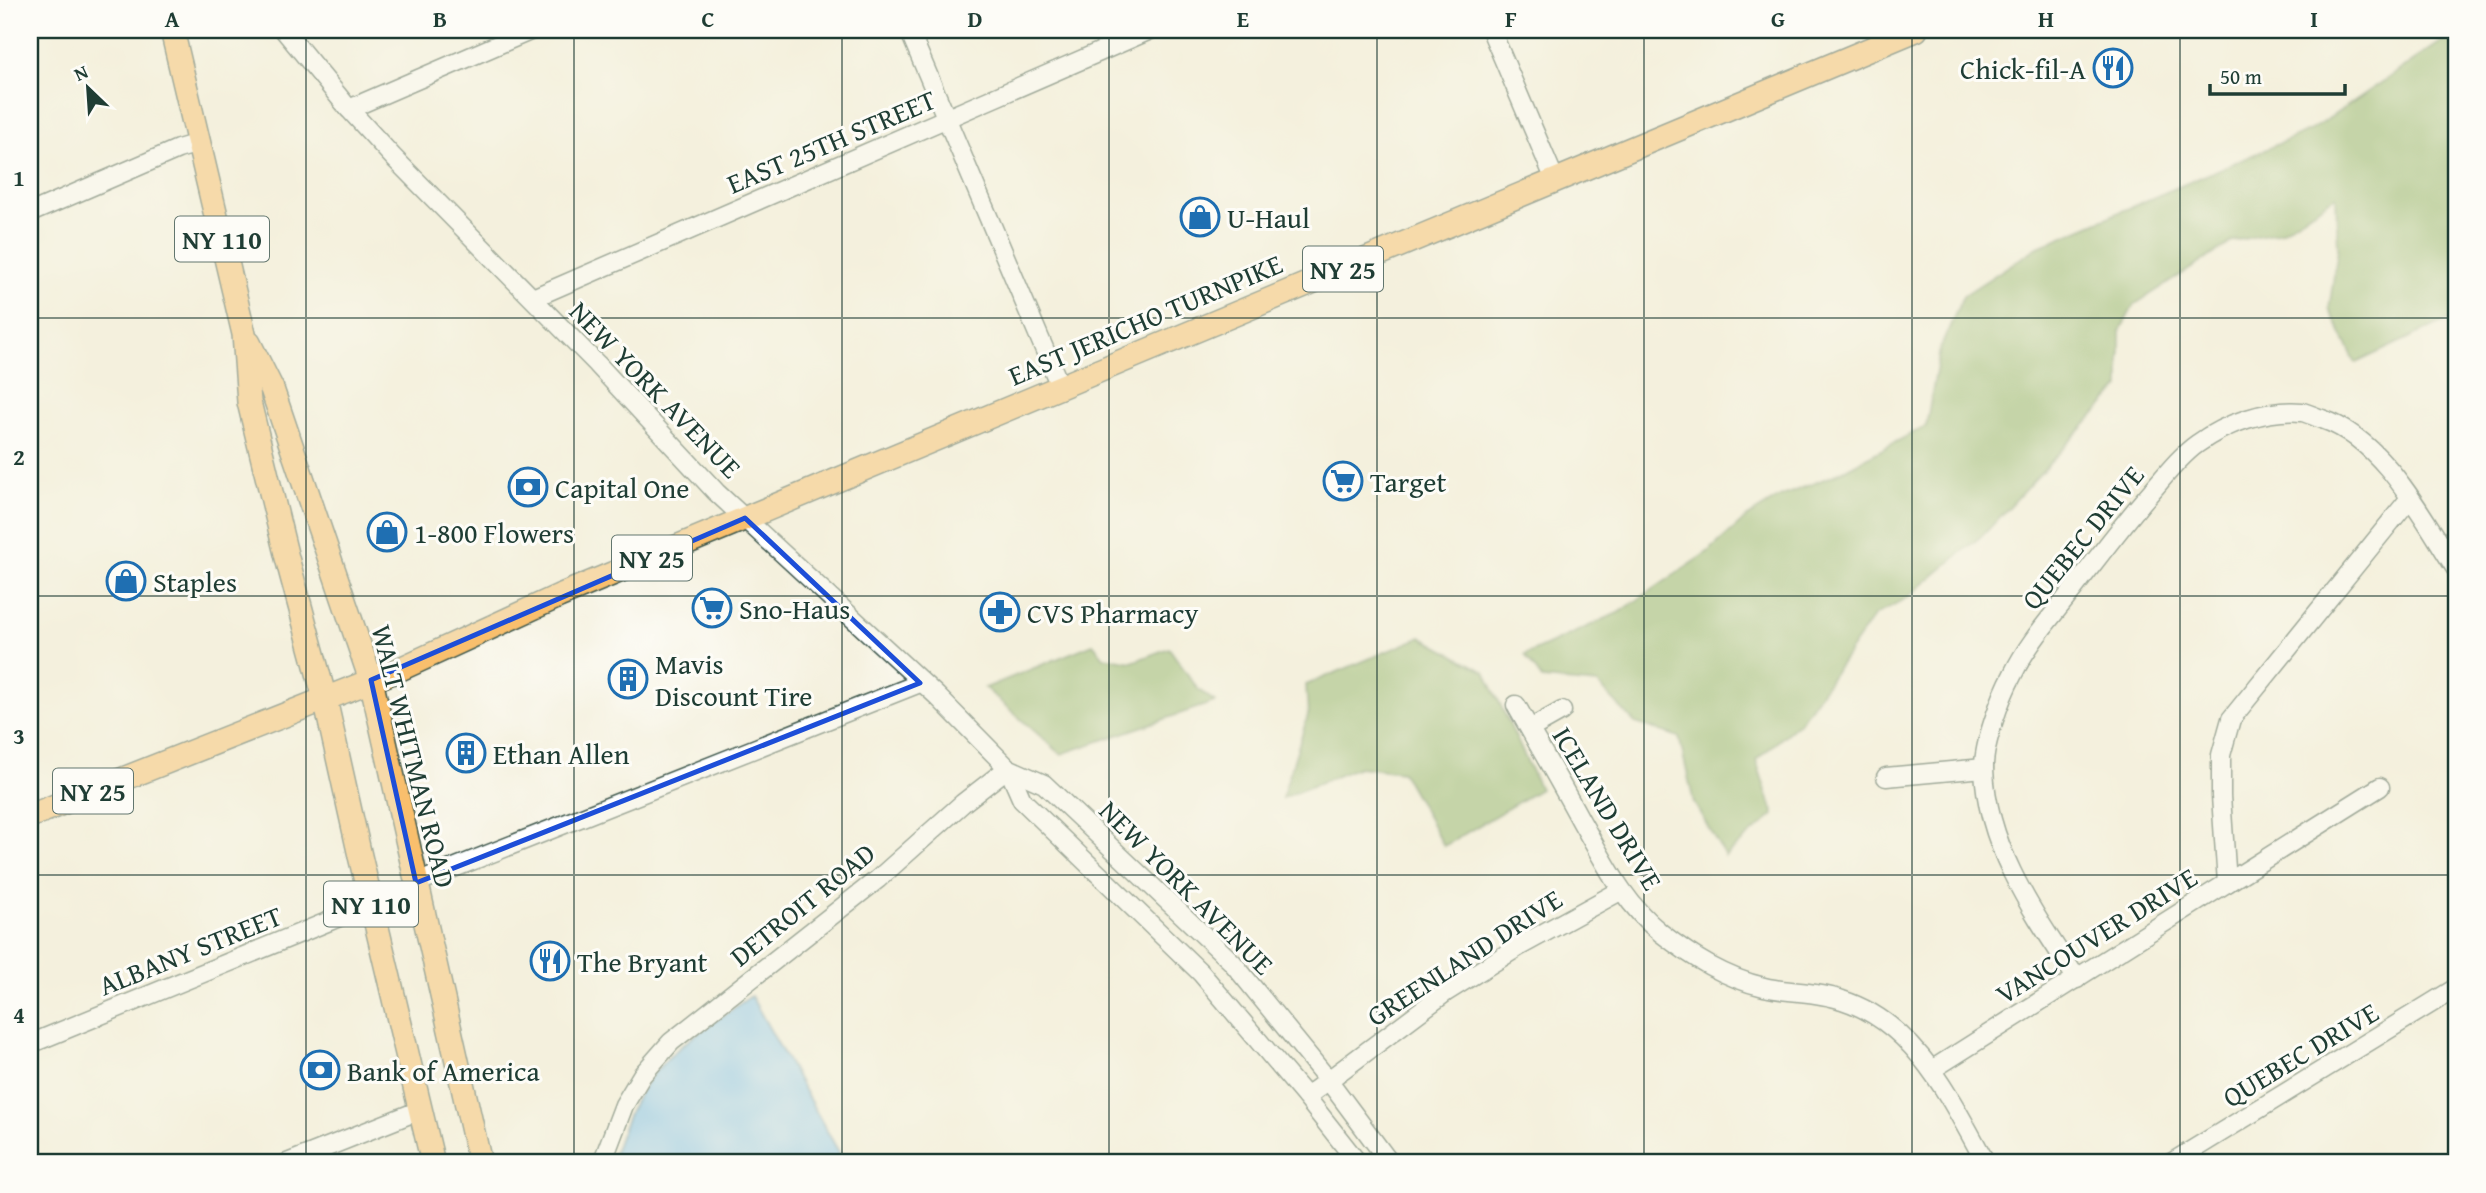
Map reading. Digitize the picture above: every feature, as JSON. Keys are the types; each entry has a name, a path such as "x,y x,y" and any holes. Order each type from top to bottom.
{"main road":[{"name":"WALT WHITMAN ROAD","path":"172,30 244,334 249,402 325,699 433,1163"},
{"name":"EAST JERICHO TURNPIKE","path":"745,519 1916,30"},
{"name":"WALT WHITMAN ROAD","path":"244,334 272,389 371,680 480,1163"},
{"name":"NY 25","path":"30,816 371,680 559,596 745,519"}],"street":[{"name":"NEW YORK AVENUE","path":"284,30 349,110 533,298 716,492 937,696 1008,768 1022,800 1200,973 1306,1097 1358,1163"},
{"path":"349,110 532,30"},
{"path":"909,30 1060,386"},
{"name":"EAST 25TH STREET","path":"533,298 1150,30"},
{"path":"1491,30 1555,180"},
{"path":"30,213 178,149 199,143"},
{"name":"QUEBEC DRIVE","path":"2077,979 2007,863 1994,831 1984,768 1994,720 2012,676 2034,637 2124,523 2195,445 2227,426 2262,415 2302,412 2339,425 2365,443 2388,468 2456,569"},
{"name":"VANCOUVER DRIVE","path":"1933,1069 2227,883 2221,755 2231,719 2410,498"},
{"path":"416,883 920,683"},
{"name":"ICELAND DRIVE","path":"1516,705 1620,891 1658,931 1724,975 1765,987 1843,1000 1876,1016 1906,1040 1933,1069 1986,1163"},
{"path":"1530,729 1562,711"},
{"name":"NEW YORK AVENUE","path":"1008,768 1044,784 1232,962 1329,1081 1390,1163"},
{"name":"DETROIT ROAD","path":"602,1163 624,1105 642,1075 671,1042 878,879 963,803 1008,768"},
{"path":"1886,777 1984,768"},
{"path":"2227,883 2380,787"},
{"name":"GREENLAND DRIVE","path":"1306,1097 1465,980 1620,891"},
{"name":"ALBANY STREET","path":"30,1044 371,904"},
{"name":"QUEBEC DRIVE","path":"2171,1163 2456,988"},
{"path":"287,1163 420,1110"}],"highlighted area":[{"path":"745,518 920,683 416,883 371,680"}],"green space":[{"path":"2456,32 2456,335 2447,320 2356,363 2329,309 2338,248 2336,196 2281,231 2234,241 2134,305 2120,331 2120,387 1986,532 1908,597 1874,616 1800,722 1756,760 1774,815 1725,856 1694,803 1679,737 1635,723 1598,684 1542,679 1525,655 1620,612 1709,551 1746,518 1780,497 1834,475 1926,426 1940,349 1963,296 2038,247 2313,129"},
{"path":"1421,637 1485,672 1540,789 1444,846 1402,772 1359,767 1282,798 1308,715 1306,685"},
{"path":"1093,644 1104,657 1132,662 1169,648 1198,689 1215,702 1061,754 985,688"}],"water":[{"path":"751,996 845,1163 610,1163 631,1109 649,1079 684,1044"}],"place":[{"name":"Chick-fil-A","path":"2113,68"},
{"name":"U-Haul","path":"1200,217"},
{"name":"Target","path":"1343,481"},
{"name":"Capital One","path":"528,487"},
{"name":"1-800 Flowers","path":"387,532"},
{"name":"Staples","path":"126,581"},
{"name":"Sno-Haus","path":"712,608"},
{"name":"CVS Pharmacy","path":"1000,612"},
{"name":"Mavis Discount Tire","path":"628,679"},
{"name":"Ethan Allen","path":"466,753"},
{"name":"The Bryant","path":"550,961"},
{"name":"Bank of America","path":"320,1070"}]}
